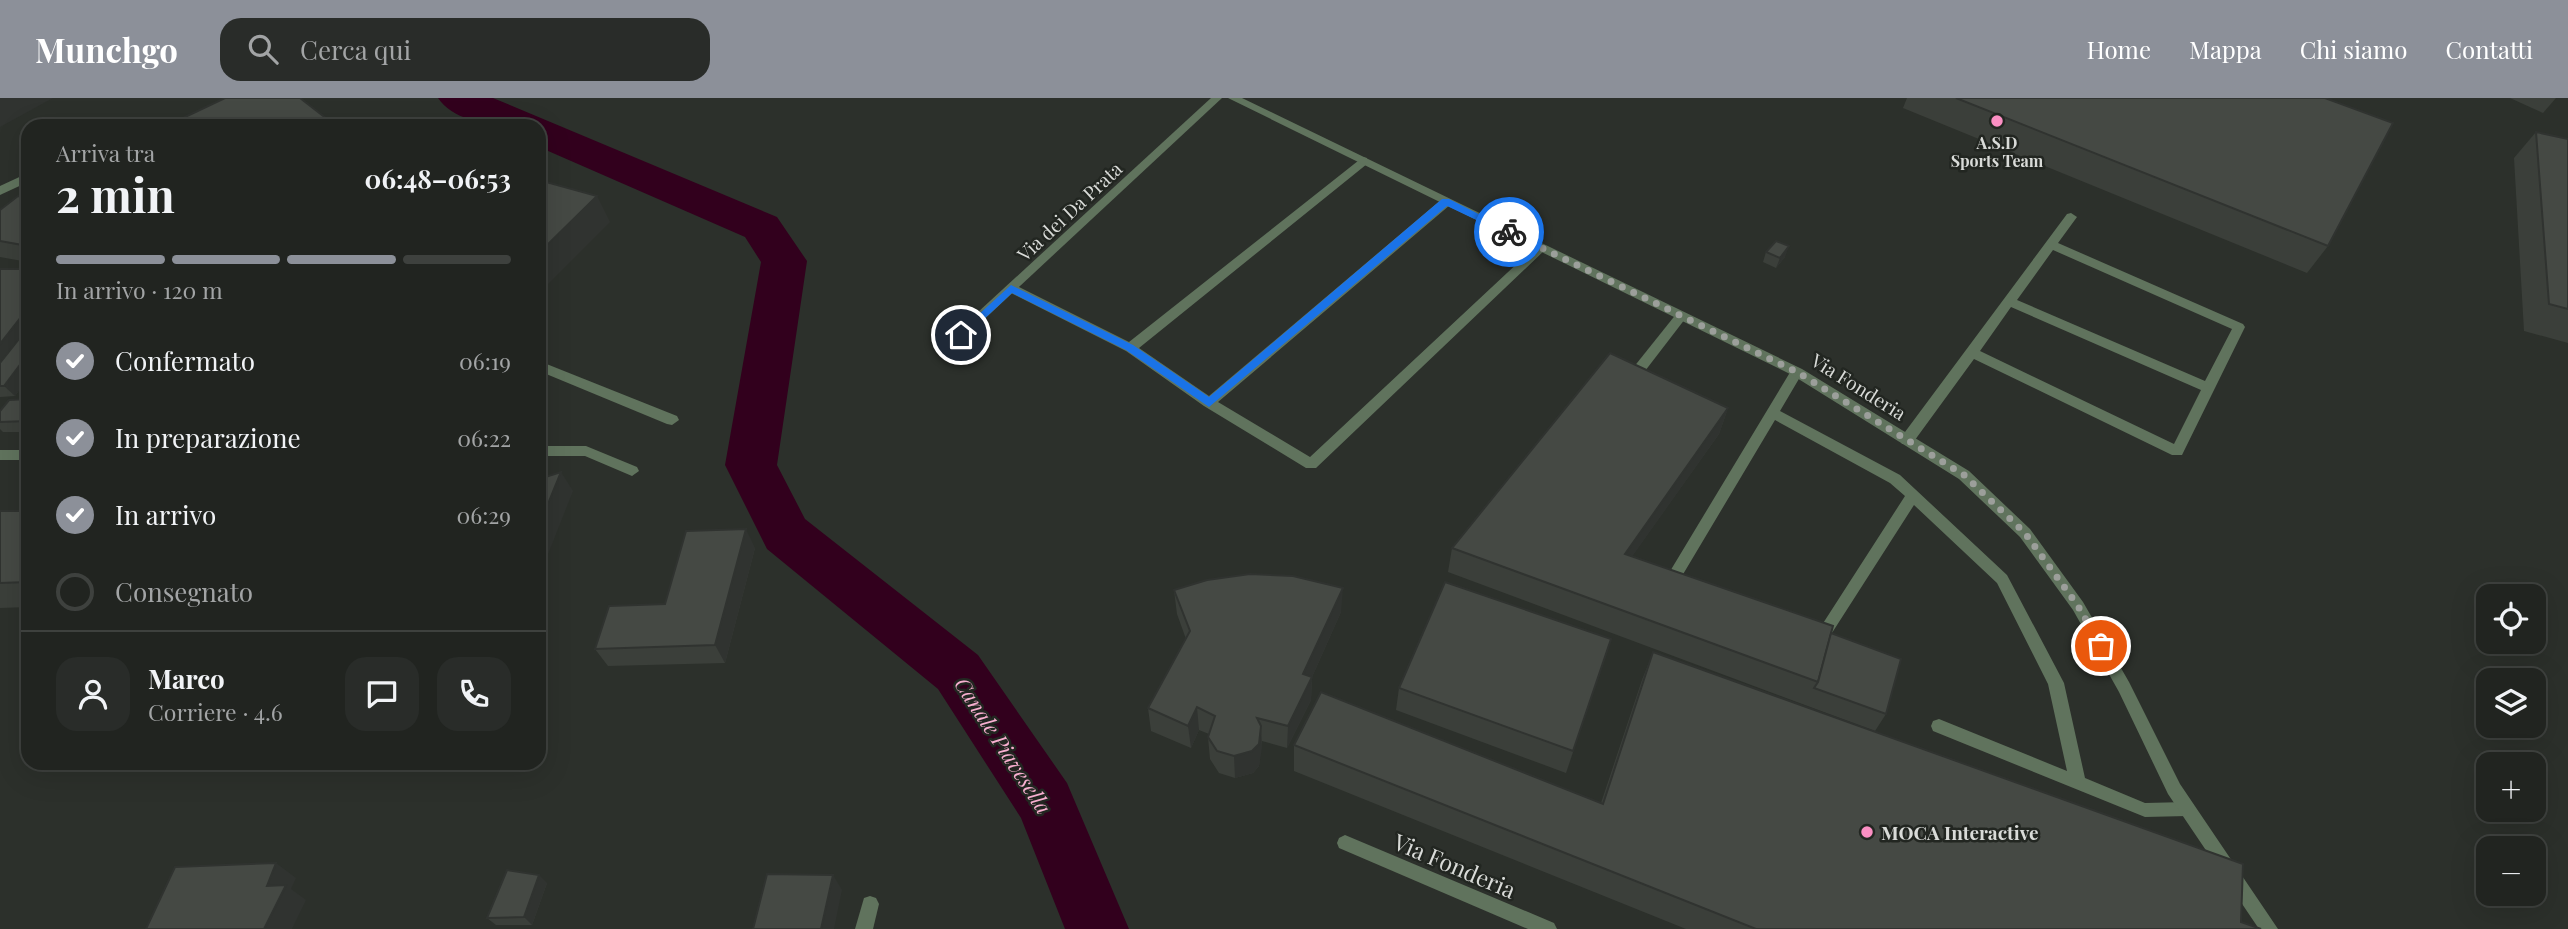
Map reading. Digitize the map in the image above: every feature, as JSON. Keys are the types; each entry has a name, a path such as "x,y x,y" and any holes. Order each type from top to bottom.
{"street":[{"name":"Via dei Da Prata","path":"944,350 1217,98"},
{"name":"Via Fonderia","path":"1233,98 1797,372 1964,475 2025,533 2078,606 2187,809 2269,929"},
{"path":"1129,348 1363,161"},
{"path":"0,191 21,180"},
{"path":"1209,403 1446,202"},
{"path":"1907,440 2071,217"},
{"path":"1971,352 2176,451 2239,327 2050,244"},
{"path":"1011,288 1129,348 1209,403 1311,464 1541,248"},
{"path":"2009,301 2209,388"},
{"path":"1630,381 1681,316"},
{"path":"546,369 672,420"},
{"path":"1677,572 1797,372"},
{"path":"1773,413 1895,479 2002,579 2056,683 2078,783"},
{"path":"546,452 586,451 632,471"},
{"path":"0,455 21,455"},
{"path":"1825,632 1913,495"},
{"path":"1939,726 2146,810 2187,809"},
{"name":"Via Fonderia","path":"1345,843 1548,929"},
{"path":"864,929 870,904"}],"building":[{"path":"225,98 300,98 327,119 188,119 185,117"},
{"path":"1956,98 2325,98 2393,123 2328,246"},
{"path":"2536,132 2568,139 2568,309 2549,304"},
{"path":"546,182 597,196 546,246"},
{"path":"18,196 21,197 21,245 0,241 0,210"},
{"path":"1776,241 1789,246 1780,258 1766,252"},
{"path":"0,269 21,269 21,317 0,344"},
{"path":"21,339 21,363 4,386 0,386 0,363"},
{"path":"1610,353 1728,408 1625,554 1833,626 1818,682 1452,548"},
{"path":"21,399 21,421 0,422 0,411 9,400"},
{"path":"561,472 546,509 546,477"},
{"path":"0,511 21,511 21,582 0,583"},
{"path":"746,529 715,645 595,649 609,606 665,604 686,531"},
{"path":"1250,574 1293,576 1343,588 1303,674 1312,677 1288,726 1257,718 1261,726 1259,744 1252,751 1234,756 1217,751 1208,737 1215,716 1197,707 1188,726 1148,708 1190,631 1174,590 1207,580"},
{"path":"1445,582 1611,639 1573,751 1399,688"},
{"path":"1831,633 1901,659 1886,714 1814,688"},
{"path":"1653,652 2243,864 2241,922 2261,929 1756,929 1294,745 1321,692 1603,804"},
{"path":"276,863 267,886 286,885 264,929 146,929 175,867"},
{"path":"507,870 539,875 524,917 487,918"},
{"path":"767,874 833,875 821,929 753,929"}],"waterway":[{"path":"458,98 508,119"},
{"name":"Canale Piavesella","path":"546,135 761,227 784,261 751,465 786,534 958,672 1045,803 1097,929"}],"way so far":[{"path":"1509,232 1797,372 1964,475 2025,533 2078,606 2101,646"}],"place":[{"name":"A.S.D Sports Team","path":"1997,121"},
{"name":"MOCA Interactive","path":"1867,832"}],"route":[{"path":"961,335 1011,288 1129,348 1209,403 1446,202 1509,232"}]}
